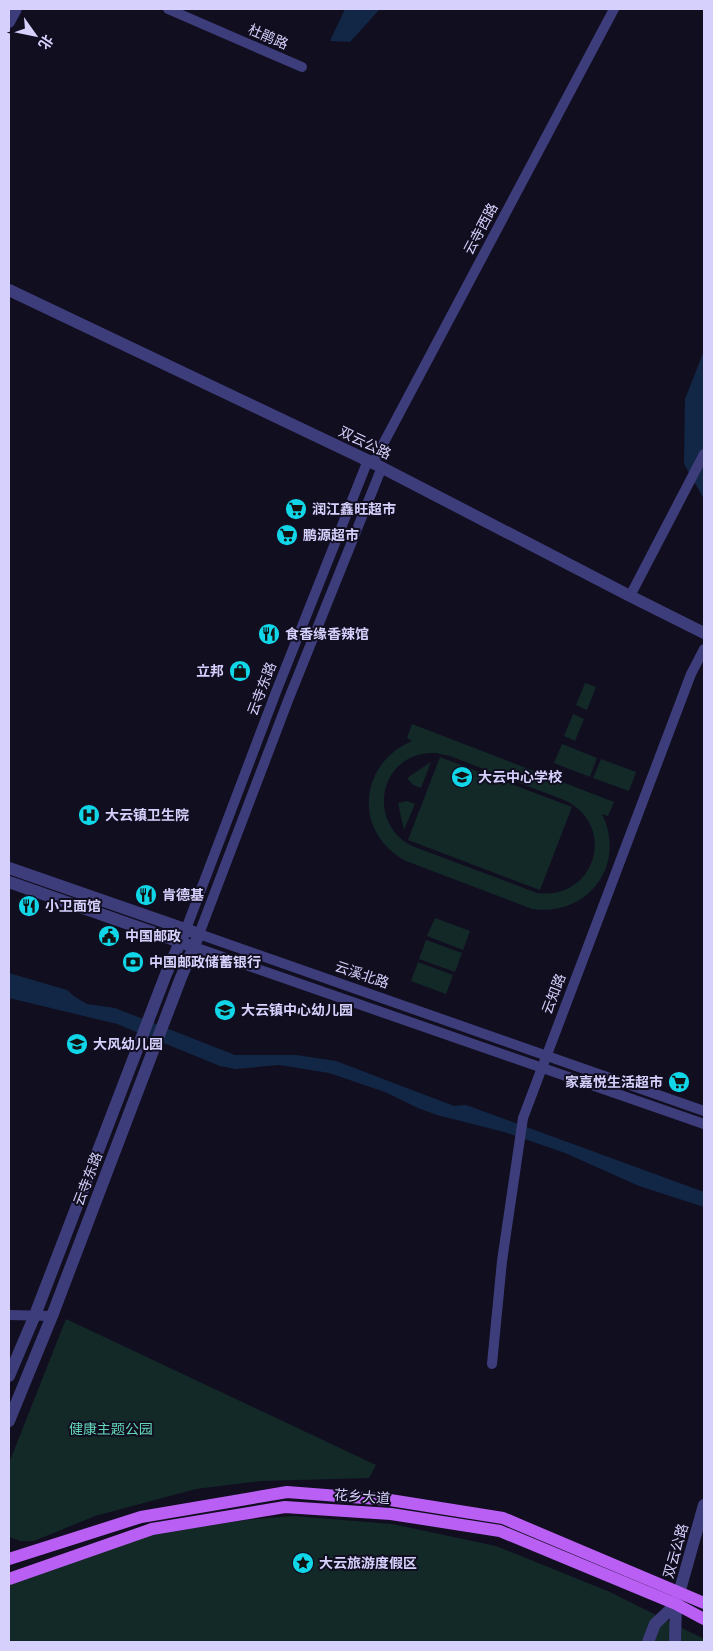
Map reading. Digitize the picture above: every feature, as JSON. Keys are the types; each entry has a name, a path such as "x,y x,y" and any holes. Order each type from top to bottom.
{"main road":[{"name":"花乡大道","path":"12,1556 141,1517 287,1492 390,1500 503,1518 704,1603"},
{"name":"花乡大道","path":"9,1578 152,1529 285,1507 390,1514 500,1531 676,1604 704,1619"}],"street":[{"path":"9,22 16,9"},
{"name":"杜鹃路","path":"168,9 302,66"},
{"name":"云寺西路","path":"374,464 614,9"},
{"name":"双云公路","path":"9,290 374,464 704,633"},
{"path":"630,596 704,454"},
{"name":"云寺东路","path":"9,1376 35,1316 151,1011 374,464"},
{"name":"云寺东路","path":"9,1421 52,1316 199,934 374,464"},
{"name":"云知路","path":"492,1364 502,1261 522,1118 691,674 704,649"},
{"name":"云溪北路","path":"9,868 704,1111"},
{"name":"云溪北路","path":"9,882 704,1124"},
{"path":"9,1315 52,1316"},
{"name":"双云公路","path":"675,1642 676,1604 704,1505"},
{"name":"双云公路","path":"648,1642 655,1624 676,1604"}],"green space":[{"path":"585,683 596,687 587,710 576,705"},
{"path":"573,714 584,719 575,741 564,736"},
{"path":"412,724 614,802 608,816 602,814 608,833 609,851 606,869 597,884 585,896 570,905 552,909 532,909 406,861 389,849 377,834 370,817 369,799 372,782 381,766 394,752 412,741 407,738","holes":["436,753 450,756 564,800 581,811 591,826 595,842 593,858 586,873 574,885 557,892 537,893 412,846 397,835 388,820 384,805 385,789 392,775 402,763 417,755"]},
{"path":"562,744 597,758 590,777 554,763"},
{"path":"440,757 572,807 540,890 408,840"},
{"path":"601,759 636,772 629,791 593,778"},
{"path":"431,762 421,788 413,785 407,778"},
{"path":"407,801 415,804 404,830 398,803"},
{"path":"435,918 470,931 463,950 427,936"},
{"path":"426,940 462,953 455,972 419,959"},
{"path":"418,962 453,975 446,994 411,981"},
{"name":"健康主题公园","path":"66,1319 376,1465 369,1478 260,1481 196,1489 95,1516 34,1541 20,1541 9,1537 9,1463"},
{"name":"大云旅游度假区","path":"293,1516 392,1524 496,1546 610,1592 704,1639 704,1642 9,1642 9,1584 152,1534 246,1520"}],"water":[{"path":"345,9 391,9 379,10 350,42 330,41"},
{"path":"704,351 704,499 684,464 685,399"},
{"path":"9,973 67,990 87,1004 115,1008 235,1055 296,1055 336,1061 454,1106 466,1105 704,1192 704,1207 639,1186 565,1153 504,1132 437,1115 385,1092 329,1073 279,1065 236,1069 220,1066 117,1024 9,998"}],"place":[{"name":"润江鑫旺超市","path":"296,509"},
{"name":"鹏源超市","path":"287,535"},
{"name":"食香缘香辣馆","path":"269,634"},
{"name":"立邦","path":"240,671"},
{"name":"大云中心学校","path":"462,777"},
{"name":"大云镇卫生院","path":"89,815"},
{"name":"肯德基","path":"146,895"},
{"name":"小卫面馆","path":"29,906"},
{"name":"中国邮政","path":"109,936"},
{"name":"中国邮政储蓄银行","path":"133,962"},
{"name":"大云镇中心幼儿园","path":"225,1010"},
{"name":"大风幼儿园","path":"77,1044"},
{"name":"家嘉悦生活超市","path":"679,1082"},
{"name":"大云旅游度假区","path":"303,1563"}]}
